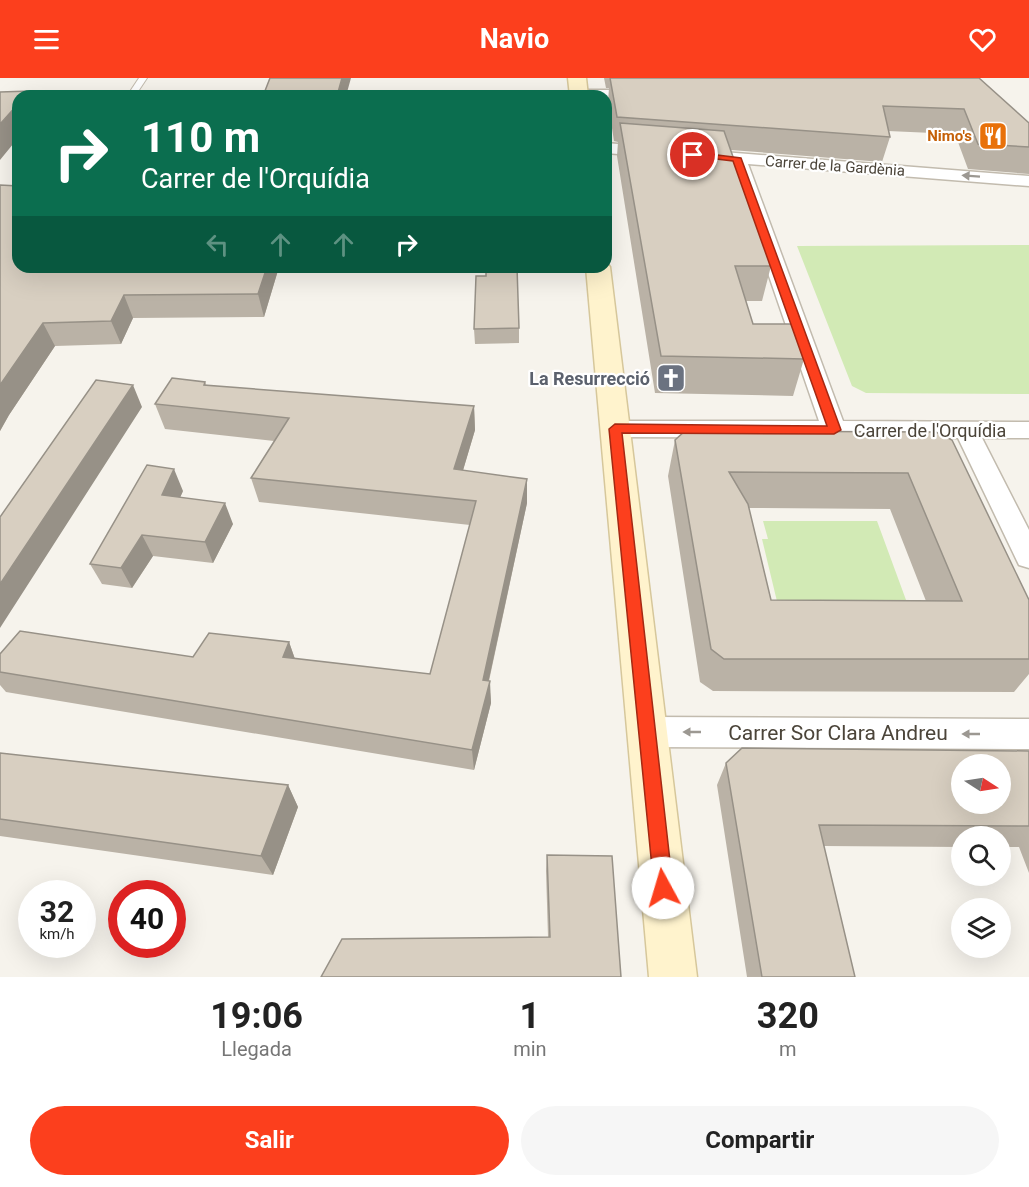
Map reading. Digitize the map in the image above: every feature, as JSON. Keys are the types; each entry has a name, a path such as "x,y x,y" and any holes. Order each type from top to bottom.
{"street":[{"path":"612,96 663,95"},
{"name":"Carrer de la Gardènia","path":"612,148 1029,181"},
{"path":"737,158 834,430"},
{"path":"599,273 673,977"},
{"name":"Carrer de l'Orquídia","path":"615,429 1029,430"},
{"path":"966,430 1029,557"},
{"name":"Carrer Sor Clara Andreu","path":"648,732 1029,734"}],"green space":[{"path":"1029,245 1029,394 866,393 852,386 797,246"},
{"path":"763,521 877,521 913,619 781,618 762,539 768,539"}],"building":[{"path":"270,78 342,78 339,90 265,90"},
{"path":"610,78 979,78 1029,123 1029,147 978,144 964,109 883,106 890,137 617,117"},
{"path":"0,92 12,92 12,111 0,124"},
{"path":"620,123 724,131 771,266 735,266 753,324 792,324 804,359 661,356"},
{"path":"0,185 12,186 12,273 265,273 258,294 124,295 111,321 43,323 0,385"},
{"path":"486,273 517,273 519,328 474,329 476,276 486,276"},
{"path":"172,378 205,382 204,385 474,406 454,469 527,479 483,680 490,681 472,750 0,672 0,654 20,631 193,657 209,633 289,642 283,657 430,674 476,501 251,478 289,418 155,404"},
{"path":"96,380 133,385 0,584 0,517"},
{"path":"685,431 936,432 952,440 1029,600 1029,659 724,659 711,649 675,440","holes":["729,472 908,473 962,601 771,600 748,504"]},
{"path":"147,465 174,469 162,495 225,503 205,542 142,535 121,568 90,564"},
{"path":"742,748 1029,751 1029,826 819,825 855,977 762,977 726,763"},
{"path":"0,753 288,785 261,856 0,819"},
{"path":"547,855 612,856 621,977 321,977 342,939 550,937"}],"place":[{"name":"Nimo's","path":"993,136"},
{"name":"La Resurrecció","path":"671,378"}],"route":[{"path":"663,888 615,429 834,430 737,158 693,155"}]}
